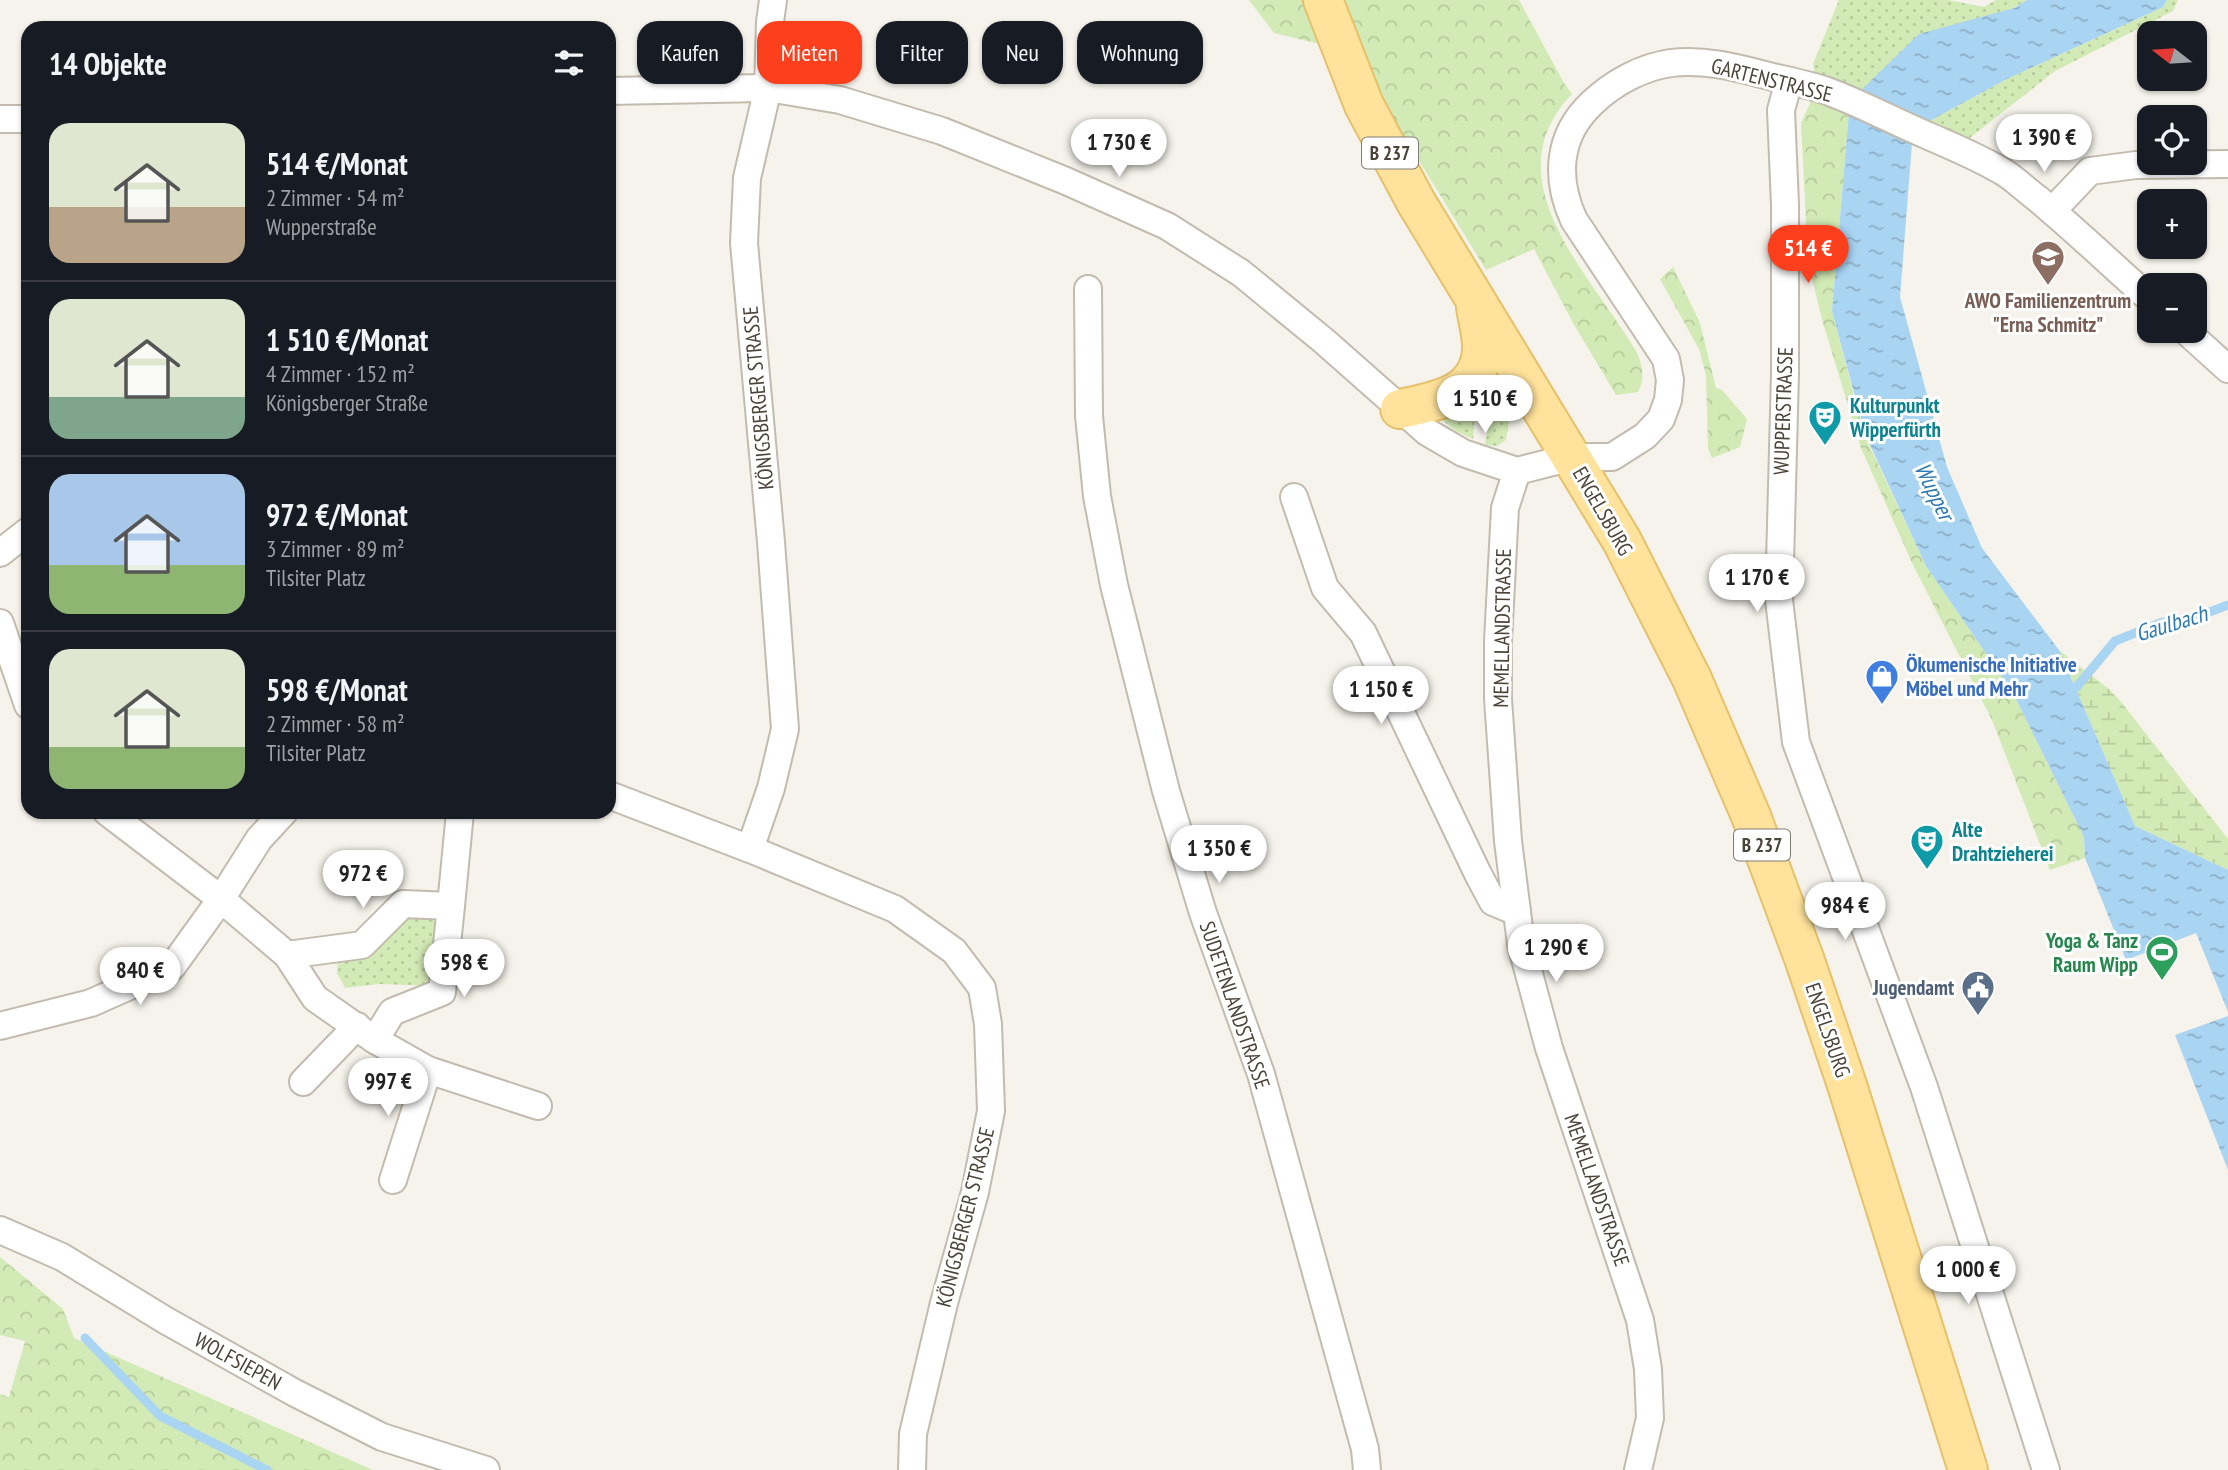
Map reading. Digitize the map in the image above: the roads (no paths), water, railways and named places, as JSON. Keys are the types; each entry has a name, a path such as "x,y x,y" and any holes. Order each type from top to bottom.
{"main road":[{"name":"B 237","path":"1322,0 1364,105 1416,202 1572,457"},
{"path":"1400,409 1450,397 1471,381 1482,350 1475,298"},
{"name":"ENGELSBURG","path":"1572,457 1622,541 1692,678 1751,816 1847,1085 1968,1470"}],"street":[{"name":"KÖNIGSBERGER STRASSE","path":"773,0 768,88 747,178 744,243 785,729 771,789 750,849 895,909 954,951 982,988 988,1024 991,1111 978,1180 944,1303 913,1434 912,1470"},
{"name":"GARTENSTRASSE","path":"1572,457 1612,457 1645,436 1661,419 1670,390 1666,359 1574,219 1566,202 1562,177 1567,141 1579,117 1601,95 1637,72 1684,62 1713,64 1826,91 1957,148 2006,173 2137,287"},
{"name":"WUPPERSTRASSE","path":"1789,81 1781,110 1785,205 1785,374 1779,600 1796,742 1912,1052 2046,1470"},
{"path":"616,91 768,88 840,100 942,131 1066,181 1167,226 1241,273 1305,324 1400,409 1447,445 1517,471 1572,457"},
{"path":"0,119 21,119"},
{"path":"2052,211 2090,171 2136,165 2228,164"},
{"name":"SUDETENLANDSTRASSE","path":"1088,289 1089,416 1097,496 1114,585 1173,816 1203,913 1261,1074 1365,1449 1367,1470"},
{"path":"2199,343 2228,369"},
{"name":"MEMELLANDSTRASSE","path":"1517,471 1505,508 1498,641 1498,699 1508,841 1521,944 1549,1048 1640,1320 1648,1369 1650,1418 1638,1470"},
{"path":"1294,497 1325,588 1363,634 1493,902 1517,912"},
{"path":"0,553 21,536"},
{"path":"0,623 21,684"},
{"path":"616,798 750,849"},
{"path":"116,819 221,899 287,956 316,998 366,1033 428,1070 538,1106"},
{"path":"0,1026 91,1003 172,967 221,899 259,839 278,819"},
{"path":"303,1082 392,1012 442,992 459,819"},
{"path":"287,956 362,945 403,904 452,906"},
{"path":"393,1180 428,1070"},
{"name":"WOLFSIEPEN","path":"0,1230 62,1257 165,1320 295,1393 382,1437 486,1470"}],"water":[{"name":"Wupper","path":"2027,0 2167,0 2163,7 2005,80 1913,130 1900,297 1947,467 1982,548 2059,650 2135,826 2228,870 2228,1012 2196,933 2126,960 2085,858 2084,837 2013,693 1926,566 1865,434 1832,311 1850,101 1919,34 2014,8"},
{"path":"2228,1016 2228,1170 2175,1035"}],"waterway":[{"name":"Gaulbach","path":"2069,696 2115,641 2160,623 2207,613 2228,605"},
{"path":"85,1338 160,1416 267,1470"}],"place":[{"name":"AWO Familienzentrum \"Erna Schmitz\"","path":"2048,287"},
{"name":"Kulturpunkt Wipperfürth","path":"1825,447"},
{"name":"Ökumenische Initiative Möbel und Mehr","path":"1882,706"},
{"name":"Alte Drahtzieherei","path":"1927,871"},
{"name":"Yoga & Tanz Raum Wipp","path":"2162,982"},
{"name":"Jugendamt","path":"1978,1017"}]}
